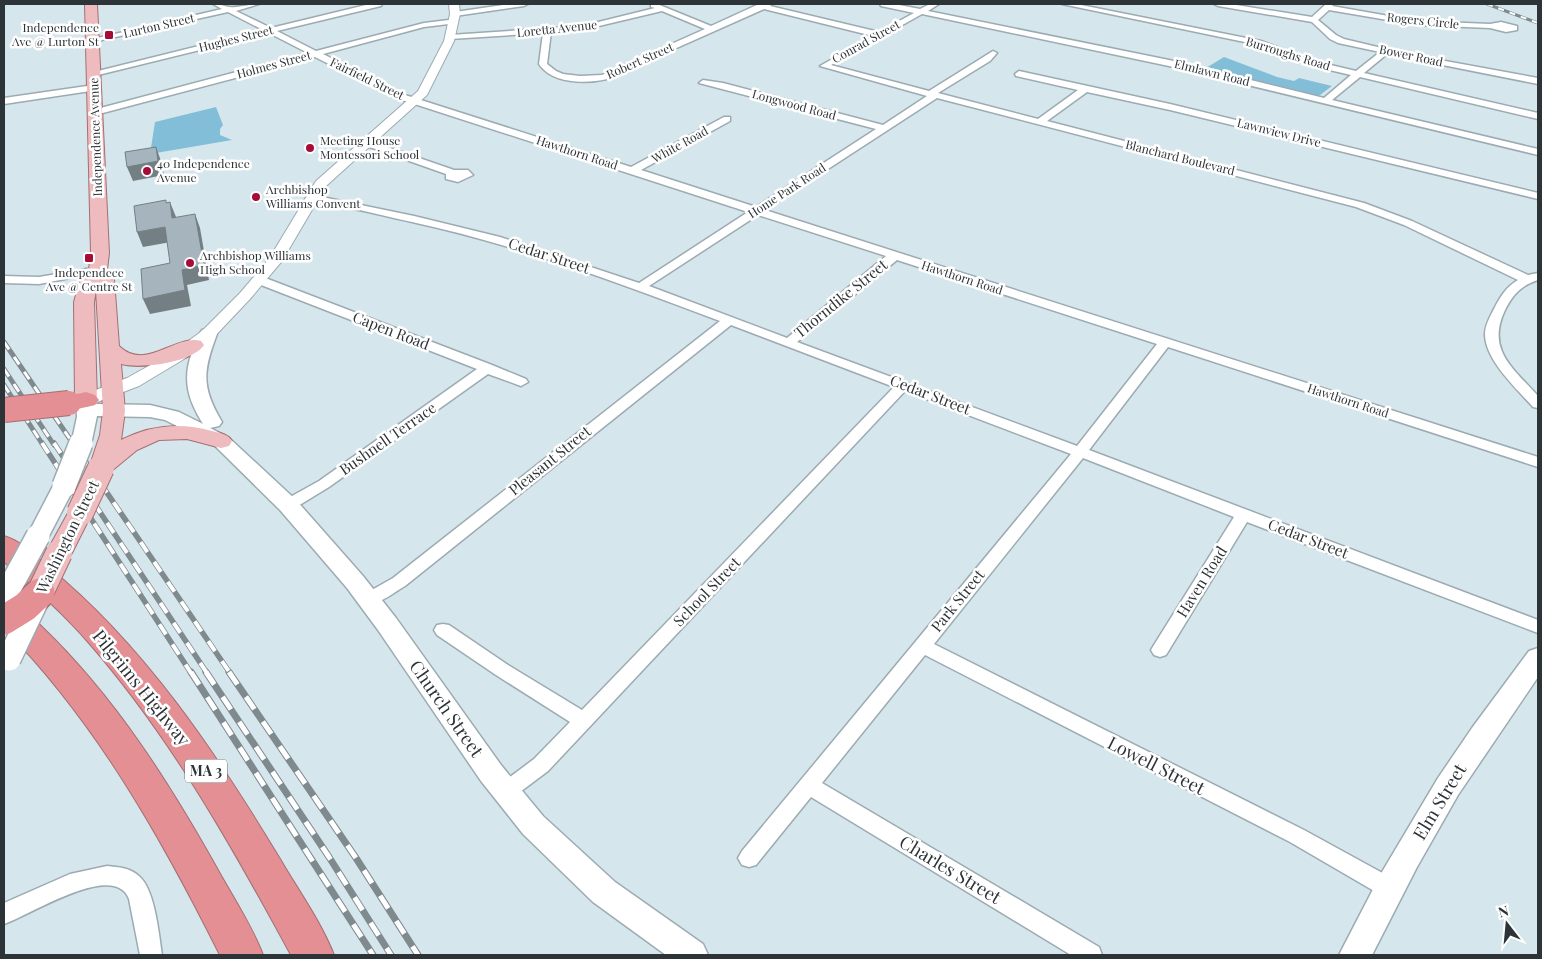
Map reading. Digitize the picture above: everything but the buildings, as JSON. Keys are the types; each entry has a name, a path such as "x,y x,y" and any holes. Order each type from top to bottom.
{"highway":[{"path":"4,410 81,404"},
{"name":"Pilgrims Highway","path":"4,546 36,572 79,614 122,660 171,721 237,821 313,955"},
{"path":"7,613 21,610 40,594"},
{"path":"7,613 78,686 134,763 194,864 242,955"}],"main road":[{"name":"Independence Avenue","path":"81,404 84,302 89,280 98,270 100,253 91,4"},
{"name":"Independence Avenue","path":"98,270 103,274 106,282 108,347 114,400"},
{"path":"108,347 120,357 139,360 162,358 201,340"},
{"path":"101,468 124,447 157,432 216,432 198,400 195,384 201,340"},
{"name":"Church Street","path":"81,404 114,400 166,414 216,432 288,505 369,599 505,792 548,841 583,874 623,907 692,955"},
{"name":"Washington Street","path":"6,664 101,468 113,427 114,400"},
{"name":"Washington Street","path":"7,613 72,468 82,440 81,404"},
{"name":"Elm Street","path":"1355,955 1389,888 1463,764 1538,658"}],"street":[{"name":"Fairfield Street","path":"217,4 393,94 415,102"},
{"name":"Lurton Street","path":"93,40 255,4"},
{"name":"Hughes Street","path":"4,101 94,80 120,68 378,4"},
{"name":"Holmes Street","path":"96,112 424,25 454,13 524,4"},
{"path":"650,4 701,26 712,28"},
{"name":"Elmlawn Road","path":"884,4 1162,61 1538,152"},
{"name":"Conrad Street","path":"824,66 935,4"},
{"name":"Burroughs Road","path":"1066,4 1261,43 1301,60 1538,116"},
{"path":"1218,4 1314,20 1328,5"},
{"path":"765,5 880,35"},
{"name":"Robert Street","path":"547,31 544,69 586,80 604,77 765,5"},
{"name":"Rogers Circle","path":"1328,5 1417,23 1490,26"},
{"name":"Loretta Avenue","path":"450,37 547,31 592,26 662,9"},
{"path":"114,400 142,377 201,340 260,280 279,254 322,183 423,93 450,37 454,13"},
{"name":"Bower Road","path":"1314,20 1338,40 1386,52 1538,81"},
{"path":"1325,101 1386,52"},
{"name":"Home Park Road","path":"640,287 884,128 932,94 987,59 993,53"},
{"name":"Blanchard Boulevard","path":"824,66 1370,208 1416,226 1532,278"},
{"name":"Lawnview Drive","path":"1019,74 1170,107 1538,196"},
{"name":"Longwood Road","path":"704,83 723,86 884,128"},
{"path":"1039,122 1085,89"},
{"name":"Hawthorn Road","path":"415,102 1538,462"},
{"name":"White Road","path":"632,171 727,119"},
{"path":"367,143 453,173"},
{"name":"Cedar Street","path":"310,200 414,219 488,237 536,251 640,287 1244,514 1538,627"},
{"name":"Thorndike Street","path":"789,342 894,256"},
{"path":"4,280 19,282 39,280 98,270"},
{"path":"1532,278 1513,288 1504,299 1494,321 1491,336 1500,358 1538,404"},
{"name":"Capen Road","path":"260,280 521,382"},
{"name":"Pleasant Street","path":"369,599 399,582 730,320"},
{"name":"Park Street","path":"749,858 1080,452 1164,342"},
{"name":"Bushnell Terrace","path":"288,505 324,484 487,368"},
{"name":"School Street","path":"505,792 542,765 903,386"},
{"name":"Hawthorn Road","path":"1510,453 1538,457"},
{"name":"Haven Road","path":"1160,650 1244,514"},
{"path":"443,630 508,674 584,721"},
{"name":"Lowell Street","path":"922,646 1303,840 1389,888"},
{"name":"Charles Street","path":"809,785 1091,955"},
{"path":"4,914 84,880 96,876 114,875 129,880 138,892 151,955"}],"shaded area":[{"path":"1224,57 1277,77 1294,81 1299,78 1332,86 1320,95 1314,95 1206,68"},
{"path":"216,107 223,125 220,129 220,135 232,140 150,154 155,122"}],"railway":[{"path":"1487,4 1538,23"},
{"path":"4,342 74,445"},
{"path":"4,369 54,445"},
{"path":"4,385 43,445"},
{"path":"42,443 191,673"},
{"path":"54,443 207,673"},
{"path":"73,443 230,673"},
{"path":"191,672 373,955"},
{"path":"206,672 329,857 391,955"},
{"path":"229,672 356,858 418,955"}],"place":[{"name":"Independence Ave @ Lurton St","path":"109,35"},
{"name":"Meeting House Montessori School","path":"310,148"},
{"name":"40 Independence Avenue","path":"147,171"},
{"name":"Archbishop Williams Convent","path":"256,197"},
{"name":"Independece Ave @ Centre St","path":"89,258"},
{"name":"Archbishop Williams High School","path":"190,263"}]}
